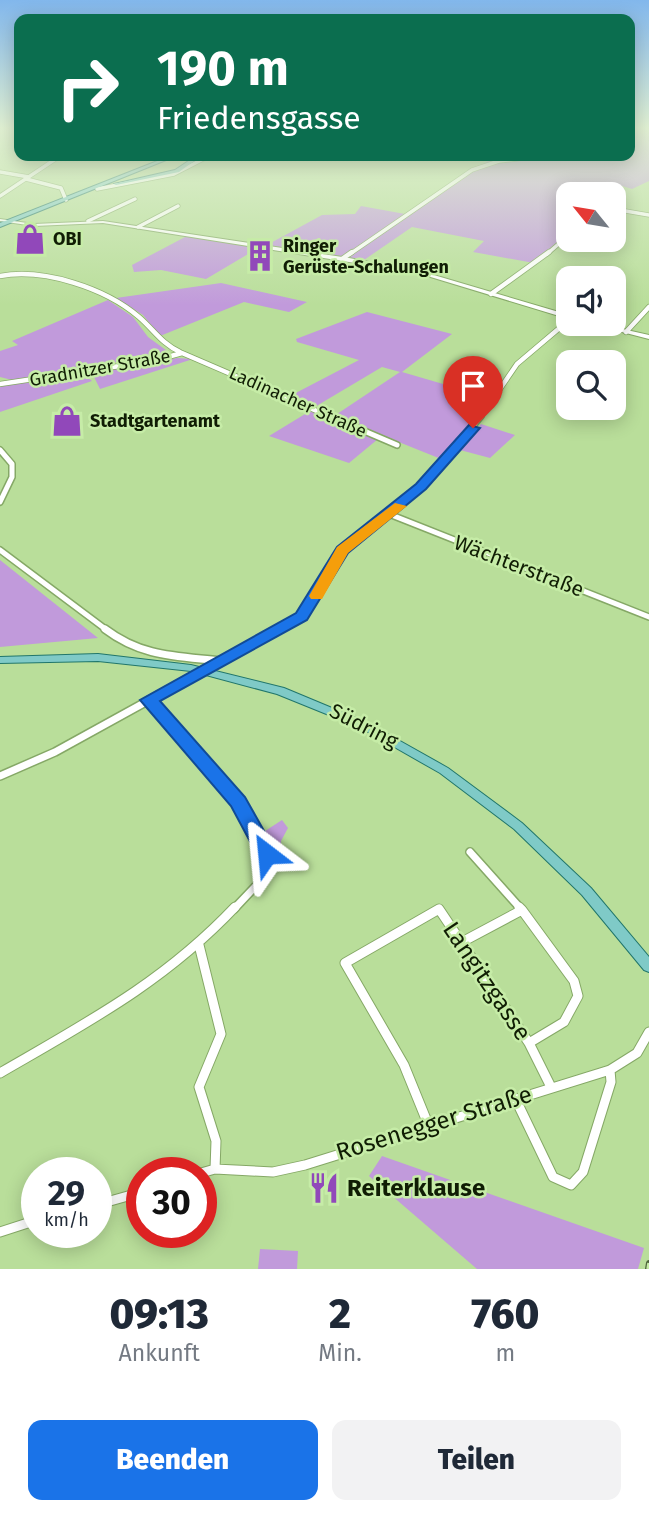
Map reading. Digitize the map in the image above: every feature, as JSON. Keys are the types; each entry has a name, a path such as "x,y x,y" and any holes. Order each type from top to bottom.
{"main road":[{"path":"9,222 99,186"},
{"path":"88,191 106,186"},
{"path":"26,215 23,221 34,225"},
{"path":"0,223 34,225 88,221 342,259 425,274 556,315"},
{"path":"626,332 649,337"},
{"name":"Südring","path":"0,660 113,657 205,669 268,685 316,702 395,741 496,808 557,862 609,917 649,966"}],"street":[{"path":"0,196 15,186"},
{"path":"54,186 61,188 66,200"},
{"path":"97,188 107,186"},
{"path":"342,259 448,186"},
{"path":"88,221 135,199"},
{"path":"138,227 178,206"},
{"path":"626,211 649,215"},
{"path":"491,294 529,269 556,246"},
{"path":"0,276 15,272 42,276 108,298 139,316 166,346 182,353"},
{"path":"626,332 649,307"},
{"path":"0,776 55,752 302,616 342,550 389,514 435,472 473,428 517,364 556,330"},
{"name":"Gradnitzer Straße","path":"0,384 153,361 182,353 198,358"},
{"name":"Ladinacher Straße","path":"198,358 397,445"},
{"path":"0,450 12,464 12,477 0,502"},
{"name":"Wächterstraße","path":"389,514 649,617"},
{"path":"0,550 126,645 145,652 220,661"},
{"path":"0,1073 128,999 199,945 269,872 267,854 238,802 149,700"},
{"path":"470,852 522,910 574,981 578,996 564,1022 529,1043"},
{"name":"Langitzgasse","path":"428,1124 404,1065 345,963 439,909 529,1043 551,1087"},
{"path":"462,942 522,910"},
{"path":"199,945 221,1034 199,1087 216,1141 215,1157"},
{"name":"Rosenegger Straße","path":"217,1169 273,1172 305,1165 428,1124 610,1070 637,1053 649,1032"},
{"path":"515,1098 553,1177 563,1184 571,1185 583,1172 611,1082 610,1070"},
{"path":"0,1232 21,1225"}],"shaded area":[{"path":"446,186 556,186 556,244 534,263 473,252 484,241 412,227 364,260 267,245 322,215 355,214 361,206 405,214"},
{"path":"187,236 260,247 206,279 161,270 134,272 132,265"},
{"path":"221,283 307,302 289,312 244,302 160,336 143,315 116,298"},
{"path":"108,300 133,317 148,337 170,353 12,380 0,377 0,351 18,345 12,341"},
{"path":"367,312 452,334 402,372 491,398 441,459 334,416 400,372 382,367 313,408 288,397 359,360 297,342 296,339"},
{"path":"177,358 193,359 100,389 92,373"},
{"path":"83,374 92,381 0,412 0,385"},
{"path":"310,411 378,439 349,463 269,436"},
{"path":"481,424 515,435 490,458 460,450"},
{"path":"0,560 98,638 0,647"},
{"path":"282,820 288,828 281,841 282,862 275,865 270,845 262,833"},
{"path":"382,1156 644,1248 638,1269 477,1269 369,1176"},
{"path":"260,1249 298,1251 297,1269 258,1269"}],"railway":[{"path":"648,1269 649,1263"}],"slow traffic":[{"path":"316,596 342,550 400,506"}],"place":[{"name":"OBI","path":"30,239"},
{"name":"Ringer Gerüste-Schalungen","path":"260,256"},
{"name":"Stadtgartenamt","path":"67,421"},
{"name":"Reiterklause","path":"324,1188"}],"route":[{"path":"267,854 238,802 149,700 302,616 342,550 421,486 473,428"}]}
